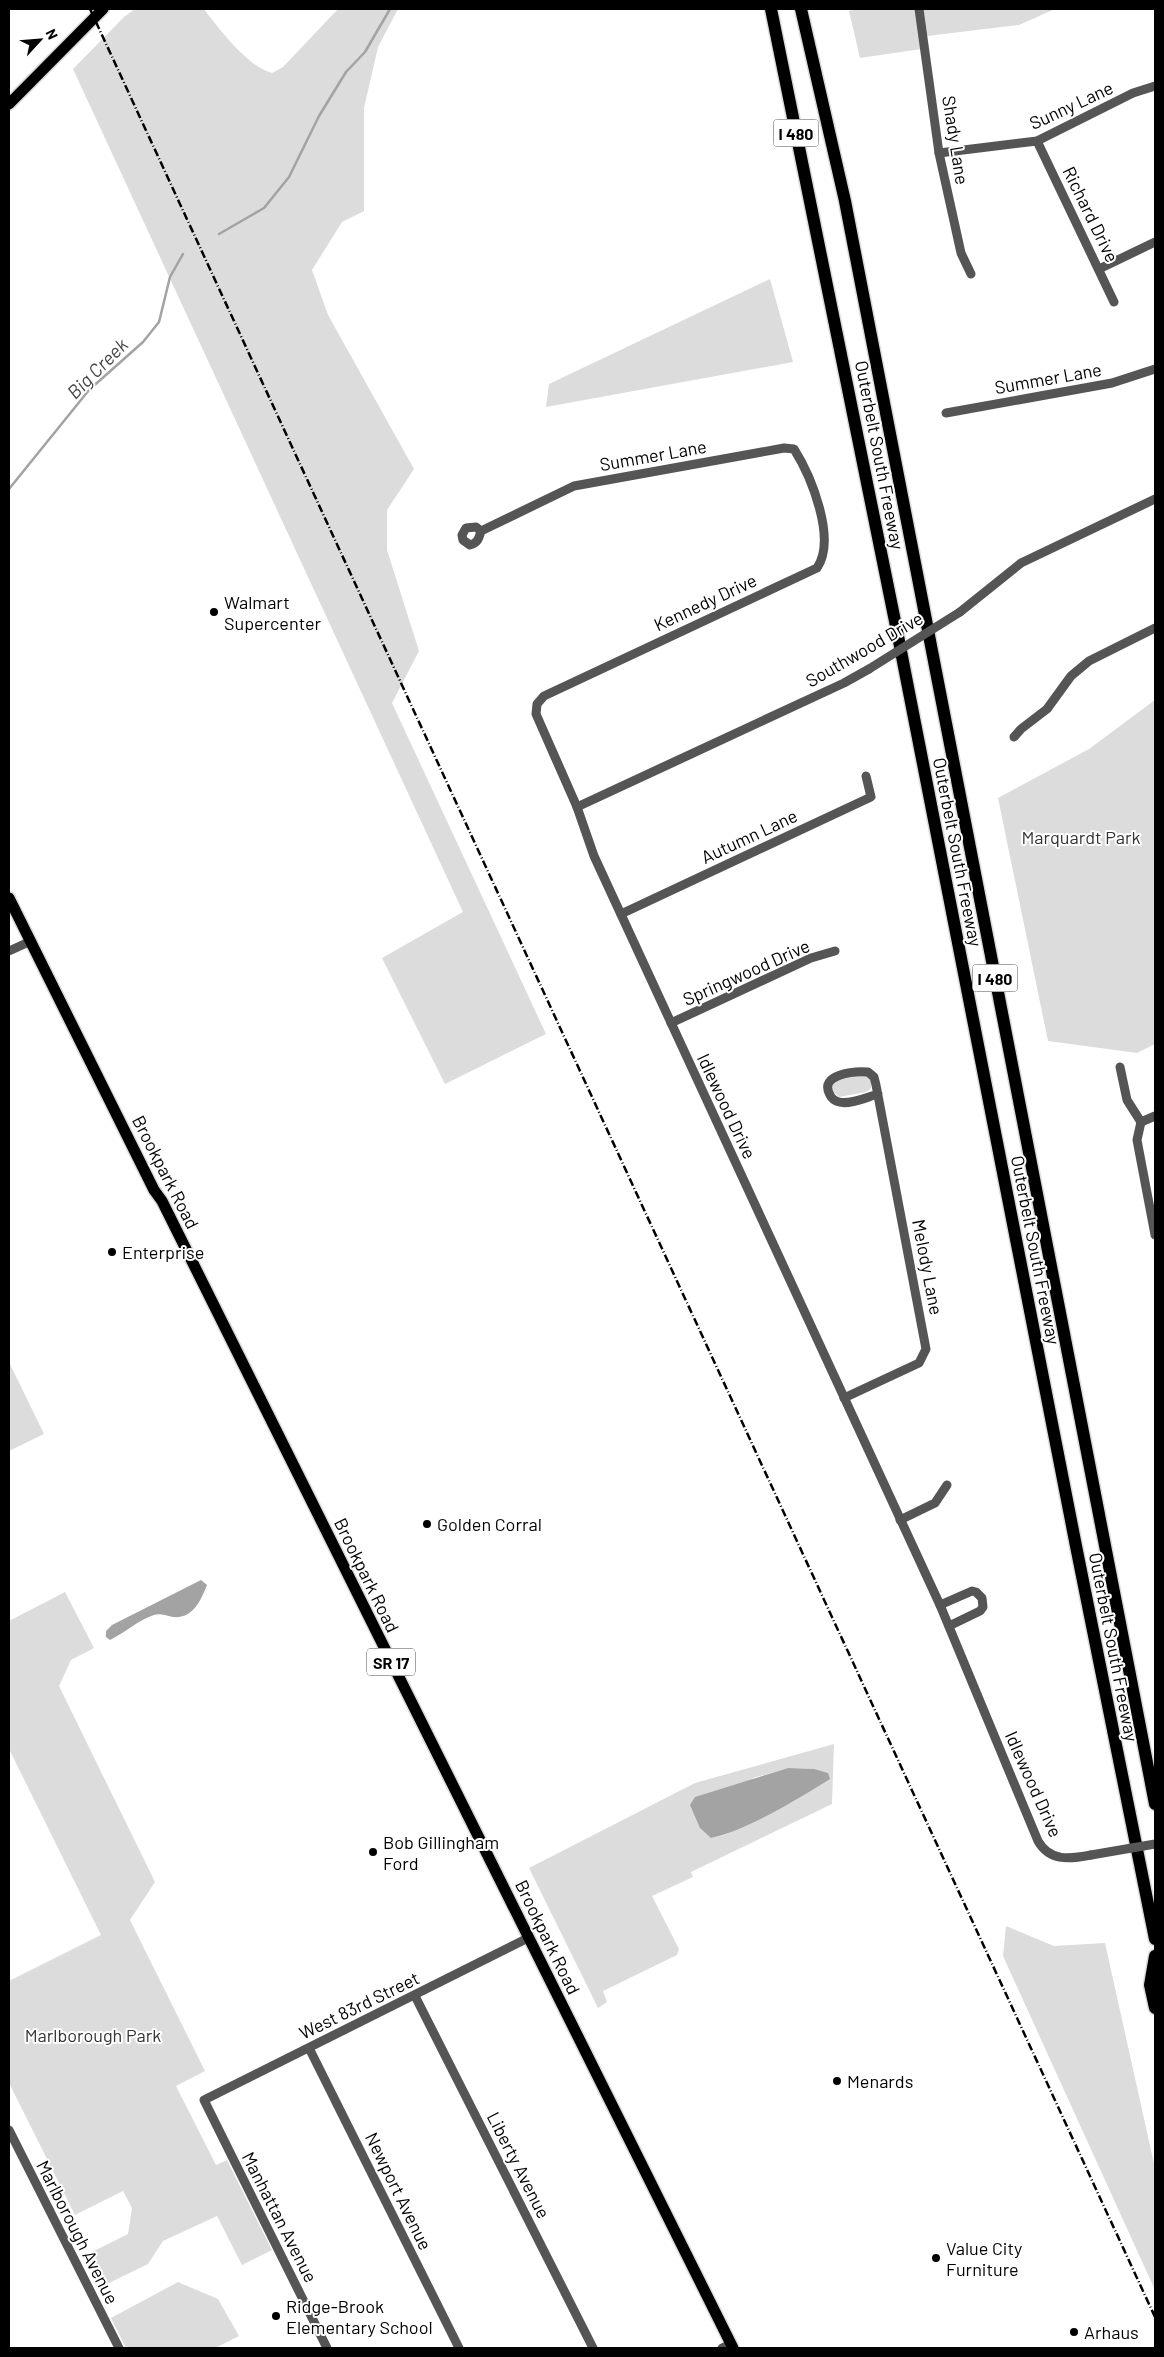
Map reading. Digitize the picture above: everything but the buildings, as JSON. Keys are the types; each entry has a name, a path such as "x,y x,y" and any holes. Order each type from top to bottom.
{"highway":[{"name":"Outerbelt South Freeway","path":"801,9 845,201 1155,1804"},
{"name":"Outerbelt South Freeway","path":"770,10 900,645 1076,1546 1155,1939"},
{"path":"1155,1956 1150,1985 1155,2008"}],"main road":[{"path":"9,104 103,9"},
{"name":"Brookpark Road","path":"9,898 528,1938 729,2347"}],"street":[{"name":"Shady Lane","path":"919,9 939,152 961,252 971,274"},
{"name":"Sunny Lane","path":"939,152 1037,142 1133,93 1155,86"},
{"name":"Richard Drive","path":"1037,142 1114,302"},
{"path":"1099,269 1155,242"},
{"name":"Summer Lane","path":"946,413 1112,383 1155,369"},
{"name":"Summer Lane","path":"482,531 574,486 784,448 794,449 815,490"},
{"name":"Kennedy Drive","path":"537,704 544,696 817,568 823,558 823,542 819,504 815,490"},
{"name":"Southwood Drive","path":"577,807 844,684 960,612 1021,563 1155,499"},
{"path":"1014,738 1047,709 1071,676 1089,661 1155,628"},
{"name":"Idlewood Drive","path":"537,704 537,721 577,807 594,856 940,1605 1042,1848 1049,1854 1063,1858 1155,1844"},
{"name":"Autumn Lane","path":"621,914 871,797 866,776"},
{"path":"9,951 31,941"},
{"name":"Springwood Drive","path":"671,1023 811,958 835,951"},
{"path":"1120,1066 1127,1100 1141,1122 1137,1140 1155,1235"},
{"name":"Melody Lane","path":"844,1398 919,1363 926,1349 878,1094 874,1077 868,1072 838,1076 831,1079 828,1084 828,1092 833,1100 840,1103 878,1094"},
{"path":"1141,1122 1155,1116"},
{"path":"900,1520 935,1503 947,1485"},
{"path":"940,1605 972,1591 982,1598 983,1607 980,1610 949,1626"},
{"name":"West 83rd Street","path":"204,2100 416,1996 528,1938"},
{"name":"Liberty Avenue","path":"416,1996 593,2348"},
{"name":"Newport Avenue","path":"310,2048 459,2348"},
{"name":"Manhattan Avenue","path":"204,2100 327,2348"},
{"name":"Marlborough Avenue","path":"9,2130 118,2348"}],"green space":[{"path":"135,9 204,9 234,46 253,63 272,73 283,67 338,9 398,9 378,47 364,108 364,211 342,222 312,270 328,315 414,469 387,510 387,550 419,651 392,703 546,1034 445,1084 382,958 463,912 73,69 124,17"},
{"path":"858,9 1055,9 1019,25 919,37 921,49 860,58 849,11"},
{"path":"770,279 793,362 546,407 549,384"},
{"name":"Marquardt Park","path":"1155,700 1155,1044 1137,1053 1048,1041 998,798 1089,749"},
{"path":"860,1074 871,1078 871,1088 866,1092 839,1097 831,1090 831,1085 837,1079"},
{"path":"9,1362 44,1434 9,1451"},
{"name":"Marlborough Park","path":"65,1592 94,1648 71,1660 59,1686 155,1882 130,1920 205,2071 176,2086 216,2165 227,2160 272,2250 242,2265 217,2216 163,2241 148,2264 105,2285 90,2253 128,2234 132,2208 123,2191 75,2215 9,2083 9,1981 101,1935 9,1749 9,1621"},
{"path":"834,1744 832,1804 691,1872 693,1877 652,1896 679,1949 677,1955 603,1991 607,2002 598,2008 529,1868 695,1783","holes":["788,1768 814,1769 796,1800 724,1835 711,1838 753,1778"]},
{"path":"1006,1926 1054,1946 1105,1943 1155,2168 1155,2290 1003,1956"},
{"path":"178,2282 218,2299 239,2336 215,2348 126,2348 111,2318"}],"shaded area":[{"path":"201,1580 207,1585 205,1591 199,1602 186,1615 173,1617 161,1614 154,1615 110,1640 106,1637 106,1631 112,1625"},
{"path":"788,1768 814,1769 828,1773 830,1779 772,1813 725,1834 711,1838 700,1828 690,1805 695,1797"}],"waterway":[{"name":"Big Creek","path":"219,234 264,208 289,177 319,116 346,72 365,52 390,9"},
{"name":"Big Creek","path":"9,489 89,390 143,342 159,322 170,277 183,254"}],"railway":[{"path":"90,9 1155,2317"}],"place":[{"name":"Walmart Supercenter","path":"214,612"},
{"name":"Enterprise","path":"112,1252"},
{"name":"Golden Corral","path":"427,1524"},
{"name":"Bob Gillingham Ford","path":"373,1852"},
{"name":"Menards","path":"837,2081"},
{"name":"Value City Furniture","path":"936,2258"},
{"name":"Ridge-Brook Elementary School","path":"276,2316"},
{"name":"Arhaus","path":"1074,2332"}]}
